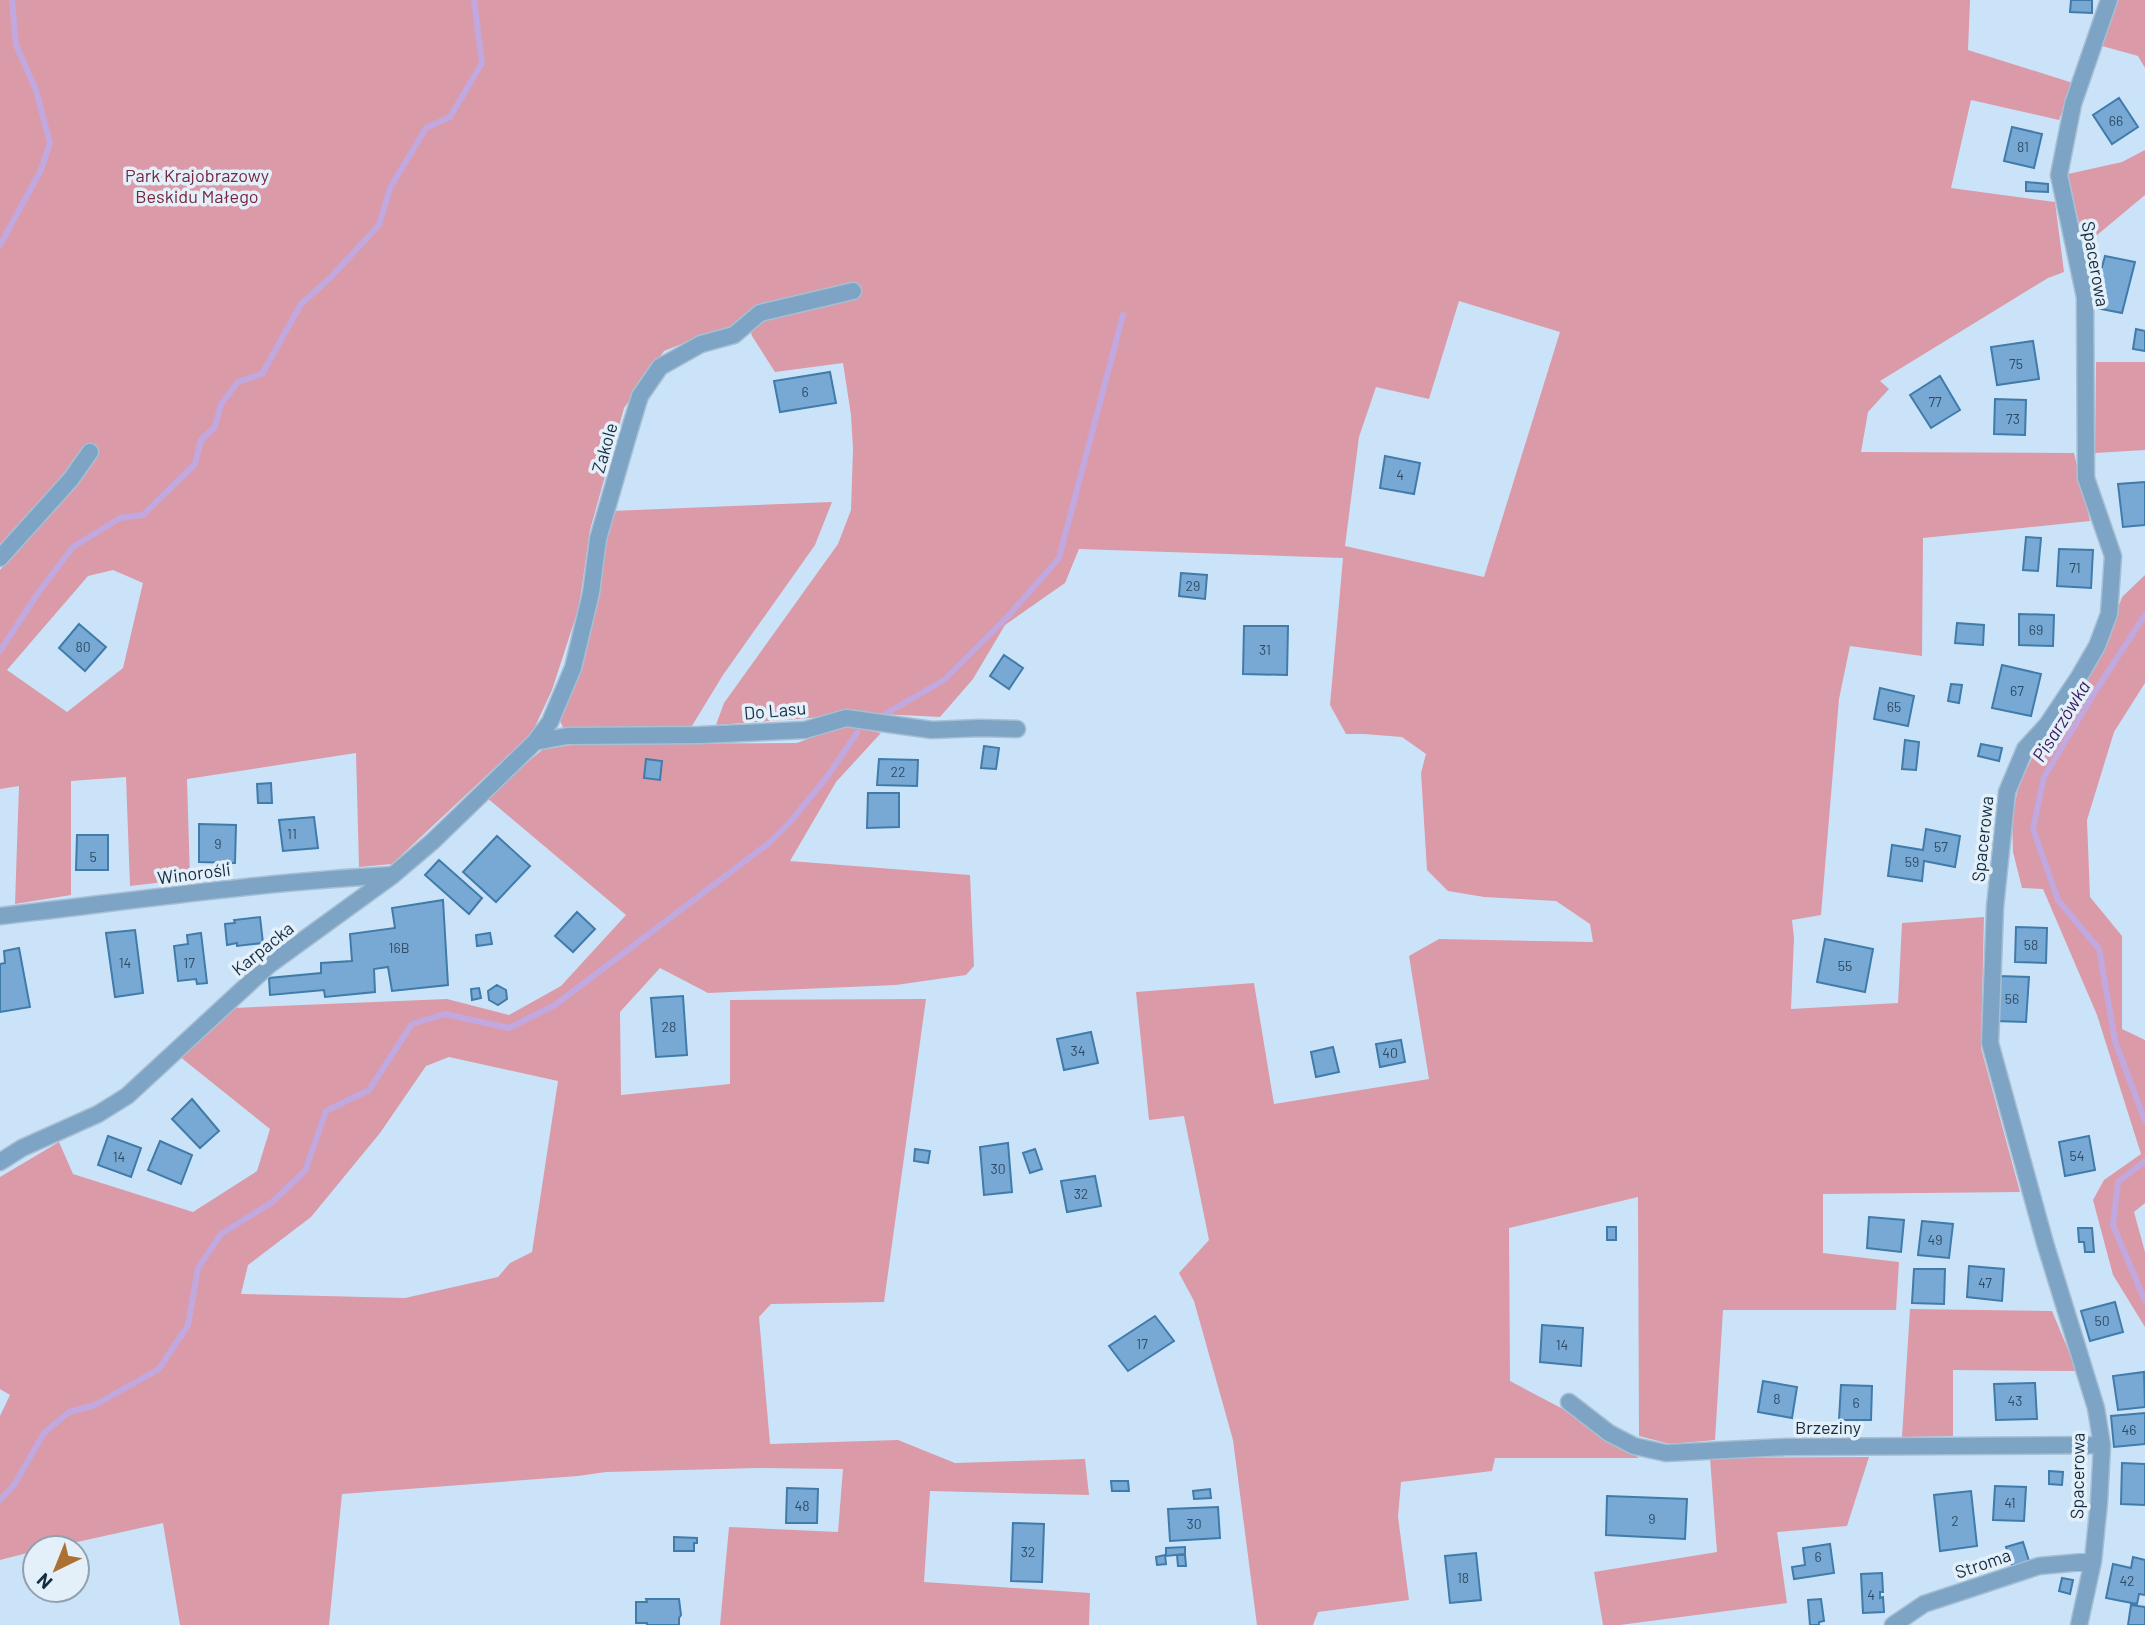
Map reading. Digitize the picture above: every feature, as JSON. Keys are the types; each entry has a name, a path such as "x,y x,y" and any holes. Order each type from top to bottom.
{"street":[{"name":"Spacerowa","path":"2079,1625 2092,1561 2102,1445 2096,1408 2045,1243 1990,1043 1995,907 2007,792 2025,749 2047,725 2079,677 2097,646 2109,614 2113,555 2086,478 2085,297 2059,175 2073,104 2109,0"},
{"name":"Zakole","path":"535,742 550,722 573,668 591,593 598,539 640,396 660,367 701,344 734,335 760,313 853,291"},
{"path":"0,558 71,479 90,452"},
{"name":"Do Lasu","path":"535,742 567,736 700,735 805,730 846,718 933,730 1017,729"},
{"name":"Karpacka","path":"0,1162 22,1148 98,1114 127,1096 269,965 393,875 433,841 535,742"},
{"name":"Winorośli","path":"0,916 234,889 393,875"},
{"name":"Brzeziny","path":"1569,1402 1609,1433 1634,1446 1666,1453 1786,1447 2102,1445"},
{"name":"Stroma","path":"1893,1625 1924,1605 2039,1566 2092,1561"}],"green space":[{"name":"Park Krajobrazowy Beskidu Małego","path":"0,0 1970,0 1968,50 2073,83 2059,120 1971,100 1951,188 2055,202 2064,272 2048,278 1880,381 1889,389 1868,412 1861,452 2074,453 2090,521 1923,538 1922,656 1850,646 1839,699 1821,915 1792,920 1794,938 1791,1009 1898,1003 1902,923 1984,917 1981,1048 2020,1192 1823,1194 1823,1253 1899,1262 1896,1310 1723,1310 1715,1440 1670,1444 1639,1436 1638,1197 1509,1228 1510,1381 1563,1409 1639,1458 1495,1458 1492,1471 1401,1482 1398,1517 1409,1600 1318,1612 1313,1625 1257,1625 1233,1440 1194,1301 1179,1273 1209,1240 1184,1116 1149,1120 1136,992 1254,983 1274,1104 1429,1079 1409,956 1439,939 1593,942 1590,924 1556,901 1484,897 1448,891 1427,870 1421,773 1426,754 1402,737 1346,734 1330,705 1343,558 1079,549 1065,583 1005,625 973,679 940,717 842,712 823,717 716,725 724,703 838,544 851,510 853,449 843,363 775,372 752,336 749,325 702,336 664,351 624,408 590,530 579,607 552,690 532,733 392,864 359,867 356,753 187,779 190,879 130,886 126,777 71,781 71,895 15,904 19,786 0,789 0,570 51,510 0,547","holes":["1459,301 1560,332 1484,577 1345,546 1359,437 1376,387 1429,399","113,570 143,583 123,668 67,712 7,670 88,576"]},
{"path":"2117,0 2145,0 2145,68 2138,56 2102,46"},
{"path":"2145,150 2145,195 2084,246 2068,174 2122,162"},
{"path":"2096,362 2145,362 2145,450 2095,453"},
{"path":"832,502 815,545 723,675 690,729 564,729 559,719 611,511"},
{"path":"2145,575 2145,683 2114,732 2087,820 2090,897 2122,936 2122,1029 2145,1040 2145,1203 2134,1212 2145,1252 2145,1327 2113,1275 2093,1200 2104,1180 2141,1154 2097,1015 2043,889 2022,888 2013,852 2012,815 2019,785 2032,758 2103,651 2122,597"},
{"path":"845,725 881,733 836,782 790,861 970,875 974,966 966,975 896,985 708,993 660,968 620,1012 621,1095 730,1084 730,1000 926,999 884,1302 771,1304 759,1317 770,1444 898,1440 955,1463 1085,1459 1089,1495 930,1491 924,1582 1090,1593 1089,1625 720,1625 729,1527 838,1532 843,1469 606,1472 342,1494 329,1625 180,1625 163,1523 91,1539 91,1534 21,1534 21,1555 0,1560 0,1416 10,1395 0,1389 0,1177 59,1142 73,1174 193,1212 257,1171 270,1129 179,1056 233,1008 447,999 509,1015 561,986 626,915 486,797 542,750 577,744 797,743","holes":["449,1057 558,1081 532,1252 510,1263 498,1277 405,1298 241,1294 248,1265 311,1217 380,1133 426,1066"]},
{"path":"1910,1309 2052,1311 2077,1371 1953,1370 1953,1436 1902,1437"},
{"path":"1869,1457 1847,1526 1777,1532 1787,1603 1603,1625 1594,1572 1717,1552 1710,1458"}],"building":[{"path":"2071,0 2092,0 2092,13 2070,12"},
{"path":"2119,98 2138,127 2112,144 2093,115"},
{"path":"2012,127 2042,134 2034,168 2004,161"},
{"path":"2026,182 2048,184 2048,192 2026,191"},
{"path":"2105,256 2135,262 2122,313 2091,307"},
{"path":"2136,329 2145,331 2145,351 2133,349"},
{"path":"2033,341 2039,379 1997,385 1991,347"},
{"path":"830,372 836,403 780,412 774,381"},
{"path":"1940,376 1960,410 1931,428 1910,395"},
{"path":"1995,399 2026,400 2025,435 1994,434"},
{"path":"1385,456 1420,463 1414,494 1380,488"},
{"path":"2145,482 2145,525 2123,527 2118,484"},
{"path":"2026,537 2041,538 2038,571 2023,570"},
{"path":"2059,549 2093,550 2091,588 2057,586"},
{"path":"1181,573 1207,575 1205,599 1179,596"},
{"path":"2019,614 2054,615 2053,646 2019,645"},
{"path":"1957,623 1984,625 1983,645 1955,643"},
{"path":"79,624 106,647 85,671 59,648"},
{"path":"1244,626 1288,626 1287,675 1243,674"},
{"path":"1004,655 1023,668 1009,689 990,676"},
{"path":"2002,665 2041,674 2031,716 1992,708"},
{"path":"1951,684 1962,685 1959,703 1948,701"},
{"path":"1880,688 1914,696 1908,726 1874,719"},
{"path":"1905,740 1919,742 1916,770 1902,769"},
{"path":"1981,744 2002,748 1999,761 1978,756"},
{"path":"984,746 999,748 996,769 981,768"},
{"path":"646,759 662,761 660,780 644,778"},
{"path":"879,759 918,760 917,786 877,785"},
{"path":"271,783 272,803 258,803 257,784"},
{"path":"868,793 899,793 899,827 867,828"},
{"path":"314,817 318,848 283,851 279,820"},
{"path":"199,824 236,825 235,863 199,862"},
{"path":"1926,829 1960,836 1955,867 1924,861 1922,881 1888,876 1892,845 1923,850"},
{"path":"77,835 108,835 108,870 76,870"},
{"path":"497,836 530,866 496,902 463,872"},
{"path":"439,860 482,898 469,914 425,875"},
{"path":"443,900 448,985 392,991 388,967 374,969 375,992 325,997 324,990 270,995 269,978 321,973 321,963 352,961 350,934 395,928 392,908"},
{"path":"577,912 595,929 573,952 555,936"},
{"path":"260,917 263,943 227,945 225,924 235,923 234,920"},
{"path":"2016,927 2047,928 2046,963 2015,962"},
{"path":"135,930 143,993 115,997 106,933"},
{"path":"201,933 207,983 197,984 196,979 178,981 174,946 188,944 187,935"},
{"path":"490,933 492,944 477,946 476,935"},
{"path":"1825,939 1873,949 1865,992 1817,982"},
{"path":"19,948 30,1007 0,1012 0,964 5,963 4,951"},
{"path":"1998,976 2029,977 2026,1022 1995,1021"},
{"path":"497,985 506,990 507,999 498,1005 489,1000 488,991"},
{"path":"479,988 481,998 472,1000 471,989"},
{"path":"683,996 687,1055 656,1057 651,998"},
{"path":"1091,1032 1098,1063 1064,1070 1057,1039"},
{"path":"1401,1040 1405,1062 1380,1067 1376,1044"},
{"path":"1333,1047 1339,1072 1316,1077 1311,1052"},
{"path":"192,1099 219,1131 200,1148 172,1119"},
{"path":"108,1136 141,1148 131,1177 98,1165"},
{"path":"2089,1136 2095,1170 2065,1176 2059,1142"},
{"path":"160,1141 192,1155 181,1184 148,1170"},
{"path":"1008,1143 1012,1192 984,1195 980,1147"},
{"path":"915,1149 930,1151 928,1163 914,1161"},
{"path":"1035,1149 1042,1169 1030,1173 1023,1153"},
{"path":"1095,1176 1101,1206 1067,1212 1061,1181"},
{"path":"1869,1217 1904,1220 1901,1252 1867,1248"},
{"path":"1922,1221 1953,1224 1949,1258 1918,1255"},
{"path":"1607,1227 1616,1227 1616,1240 1607,1240"},
{"path":"2078,1228 2092,1228 2094,1252 2085,1252 2084,1242 2079,1242"},
{"path":"1969,1266 2004,1269 2002,1301 1967,1297"},
{"path":"1914,1269 1945,1269 1944,1304 1912,1303"},
{"path":"2115,1302 2123,1332 2090,1341 2081,1311"},
{"path":"1155,1316 1174,1341 1128,1371 1109,1346"},
{"path":"1542,1325 1583,1328 1581,1366 1540,1362"},
{"path":"2144,1372 2145,1407 2118,1410 2113,1376"},
{"path":"1763,1381 1797,1387 1792,1418 1758,1412"},
{"path":"2035,1383 2037,1419 1996,1420 1994,1384"},
{"path":"1841,1385 1872,1386 1871,1420 1839,1420"},
{"path":"2145,1413 2145,1444 2114,1447 2111,1416"},
{"path":"2122,1463 2145,1464 2145,1505 2121,1504"},
{"path":"2049,1471 2063,1472 2062,1485 2049,1484"},
{"path":"1111,1481 1128,1481 1129,1491 1112,1491"},
{"path":"1995,1486 2026,1487 2024,1521 1993,1520"},
{"path":"787,1488 818,1489 817,1523 786,1523"},
{"path":"1210,1489 1211,1498 1194,1499 1193,1491"},
{"path":"1971,1491 1977,1546 1940,1551 1934,1495"},
{"path":"1607,1496 1687,1499 1685,1539 1606,1535"},
{"path":"1218,1507 1220,1538 1170,1541 1168,1509"},
{"path":"1013,1523 1044,1524 1042,1582 1011,1581"},
{"path":"674,1537 697,1538 694,1551 674,1551"},
{"path":"2023,1542 2029,1561 2012,1566 2006,1547"},
{"path":"1830,1544 1834,1573 1794,1579 1792,1567 1805,1565 1803,1548"},
{"path":"1185,1547 1185,1554 1166,1556 1166,1548"},
{"path":"1476,1553 1481,1600 1450,1603 1445,1556"},
{"path":"1165,1555 1166,1564 1157,1565 1156,1557"},
{"path":"1177,1555 1185,1555 1186,1566 1178,1566"},
{"path":"2133,1557 2145,1560 2145,1595 2139,1594 2137,1604 2106,1598 2113,1564 2131,1568"},
{"path":"1882,1573 1883,1592 1880,1592 1880,1598 1883,1597 1884,1612 1863,1613 1861,1574"},
{"path":"2062,1578 2073,1580 2070,1594 2059,1591"},
{"path":"646,1599 679,1599 679,1625 636,1623 636,1602 647,1602"},
{"path":"1821,1599 1824,1621 1819,1622 1819,1625 1810,1625 1808,1600"},
{"path":"2131,1605 2145,1607 2145,1625 2128,1625"}],"waterway":[{"path":"0,245 41,170 50,143 36,90 16,45 12,0"},
{"path":"0,651 38,593 73,547 120,518 143,515 195,464 201,440 215,427 221,404 238,382 262,374 301,304 330,278 379,225 390,188 426,128 450,117 482,63 474,0"},
{"path":"880,717 944,680 1009,615 1059,558 1123,315"},
{"name":"Pisarzówka","path":"2145,615 2044,777 2033,829 2058,900 2099,949 2115,1041 2145,1121"},
{"path":"0,1500 14,1485 44,1433 69,1412 95,1405 159,1369 188,1325 198,1268 221,1234 271,1203 305,1171 326,1111 369,1090 412,1024 445,1014 509,1028 555,1005 769,843 826,778 857,733"},
{"name":"Pisarzówka","path":"2145,1161 2118,1182 2113,1225 2145,1301"}]}
